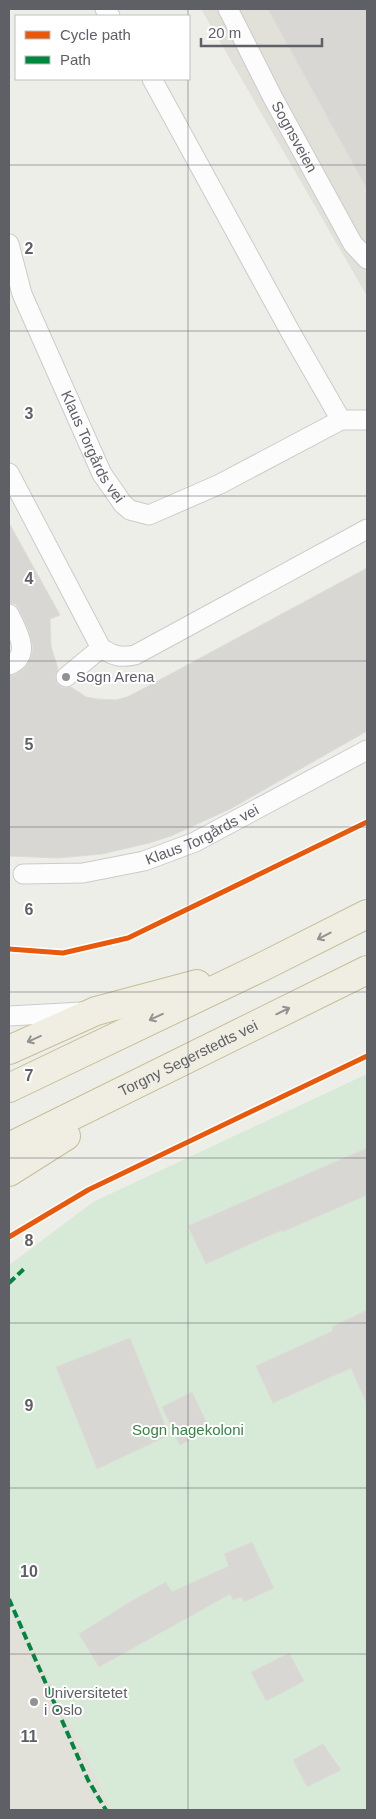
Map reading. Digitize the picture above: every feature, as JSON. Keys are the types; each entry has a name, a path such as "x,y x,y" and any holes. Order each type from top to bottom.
{"highway":[{"path":"9,1088 264,966 367,914"},
{"path":"9,1050 96,1011 264,966"},
{"name":"Torgny Segerstedts vei","path":"9,1147 367,970"},
{"path":"9,1172 192,1056"}],"lane":[{"name":"Sognsveien","path":"228,9 273,98 353,244 367,259"},
{"path":"153,80 286,324 341,420"},
{"name":"Klaus Torgårds vei","path":"9,244 22,294 102,474 123,504 130,510 149,515 220,484 341,420 367,420"},
{"path":"9,473 101,648 113,655 124,658 135,655 367,529"},
{"path":"9,614 21,638 22,651 13,663 9,665"},
{"path":"66,677 101,648"},
{"name":"Klaus Torgårds vei","path":"23,874 82,873 144,861 195,842 367,750"},
{"path":"9,1016 96,1011"}],"shaded area":[{"path":"201,9 367,9 367,296"},
{"name":"Universitetet i Oslo","path":"9,1595 112,1810 9,1810"}],"green space":[{"name":"Sogn hagekoloni","path":"367,1074 367,1810 112,1810 9,1595 9,1265 93,1202"}],"building":[{"path":"268,9 367,9 367,189"},
{"path":"9,523 60,615 50,619 51,646 58,669 55,678 57,684 63,688 71,687 86,697 96,699 116,700 127,697 367,568 367,731 232,808 171,836 102,854 58,858 9,856 9,676 15,675 25,667 31,657 33,647 29,631 19,609 15,604 9,603"},
{"path":"367,1148 367,1195 206,1264 188,1226"},
{"path":"367,1310 367,1404 351,1368 273,1403 256,1366 333,1331 332,1327"},
{"path":"130,1338 169,1435 97,1469 56,1367"},
{"path":"192,1392 210,1430 180,1445 162,1407"},
{"path":"252,1542 274,1588 244,1602 241,1597 233,1600 230,1594 99,1667 79,1634 166,1582 172,1592 229,1566 224,1554"},
{"path":"289,1653 304,1681 266,1701 251,1672"},
{"path":"323,1744 341,1770 307,1787 293,1760"}],"marked path":[{"path":"9,1283 25,1268"},
{"path":"9,1599 88,1780 106,1810"}],"cycle path":[{"path":"9,949 63,953 128,938 367,822"},
{"path":"9,1237 88,1190 367,1056"}],"place":[{"name":"Sogn Arena","path":"66,677"},
{"name":"Universitetet i Oslo","path":"34,1702"}]}
